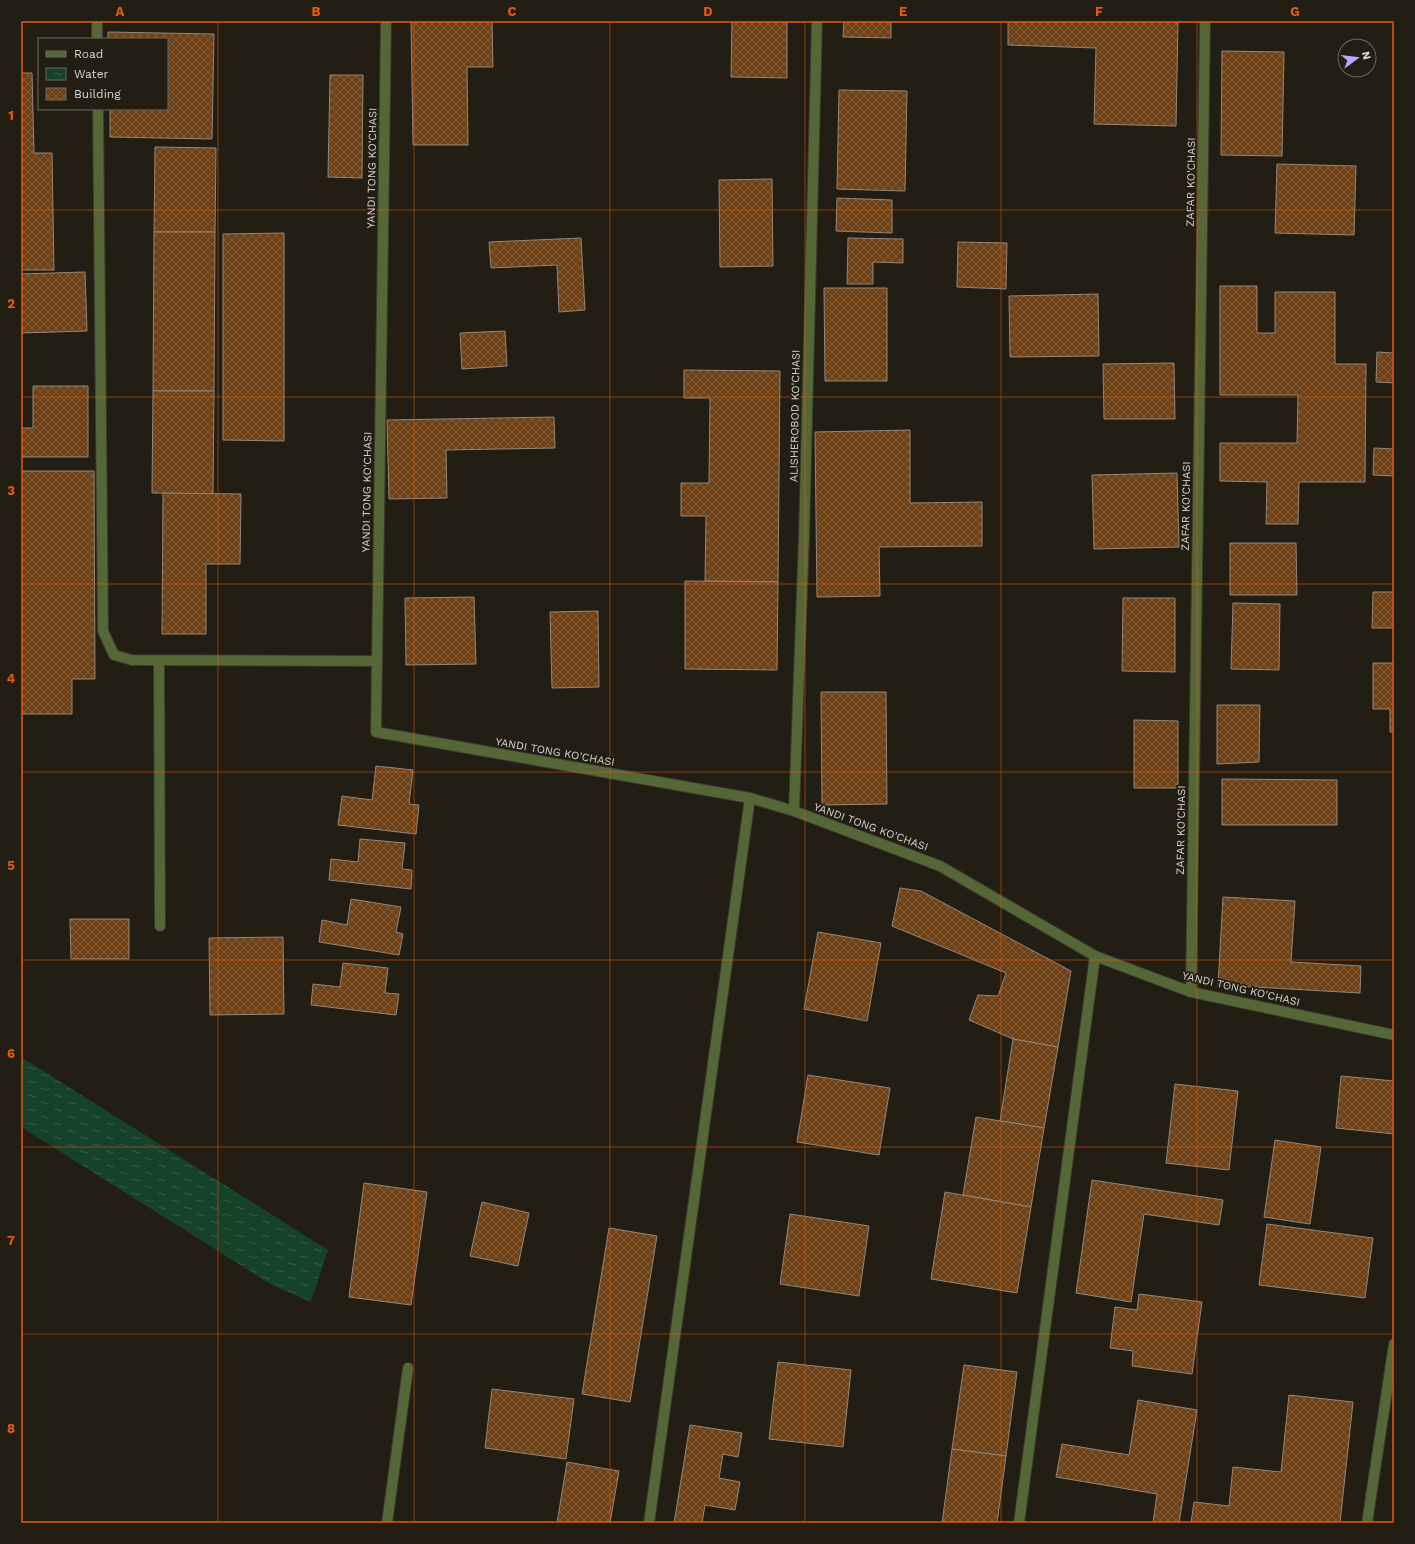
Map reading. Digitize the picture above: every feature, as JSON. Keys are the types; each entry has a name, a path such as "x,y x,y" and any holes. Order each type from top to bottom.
{"street":[{"path":"97,21 97,38"},
{"name":"YANDI TONG KO'CHASI","path":"386,21 376,732 750,798 794,811 940,866 1095,956 1191,992 1394,1035"},
{"name":"ALISHEROBOD KO'CHASI","path":"794,811 804,537 817,21"},
{"name":"ZAFAR KO'CHASI","path":"1191,992 1205,21"},
{"path":"98,110 103,631 114,655 132,660 159,661 377,661"},
{"path":"159,661 160,926"},
{"path":"649,1523 750,798"},
{"path":"1019,1523 1095,956"},
{"path":"1367,1523 1394,1344"},
{"path":"387,1523 408,1368"}],"water":[{"path":"21,1057 328,1250 311,1302 272,1285 21,1127"}],"building":[{"path":"411,21 492,21 493,67 467,67 468,145 413,145"},
{"path":"732,21 787,21 787,78 731,77"},
{"path":"844,21 891,21 891,38 843,37"},
{"path":"1008,21 1178,21 1176,126 1094,124 1096,48 1008,45"},
{"path":"108,32 214,34 212,139 110,137 110,110 168,110 168,38 108,38"},
{"path":"1222,51 1284,52 1282,156 1221,155"},
{"path":"21,73 32,73 34,153 52,153 54,270 21,270"},
{"path":"330,75 363,75 362,178 328,177"},
{"path":"839,90 907,91 905,191 837,189"},
{"path":"155,147 216,148 215,232 154,232"},
{"path":"1277,164 1356,166 1354,235 1275,233"},
{"path":"772,179 773,266 720,267 719,180"},
{"path":"837,198 892,200 892,233 836,231"},
{"path":"154,232 215,232 214,391 153,391"},
{"path":"284,233 284,441 223,440 223,234"},
{"path":"581,238 585,310 559,312 557,265 491,268 489,242"},
{"path":"848,238 903,239 903,263 873,262 873,284 847,284"},
{"path":"958,242 1007,243 1006,289 957,287"},
{"path":"85,272 87,331 21,333 21,274"},
{"path":"1220,286 1257,286 1257,333 1275,333 1275,292 1335,292 1335,364 1366,364 1365,482 1299,482 1298,524 1266,524 1267,482 1220,481 1220,443 1297,443 1298,395 1220,395"},
{"path":"824,288 887,288 887,381 825,381"},
{"path":"1098,294 1099,356 1010,357 1009,296"},
{"path":"505,331 507,366 462,369 460,333"},
{"path":"1377,352 1394,353 1394,383 1376,382"},
{"path":"1174,363 1175,419 1104,419 1103,364"},
{"path":"684,370 780,371 778,582 705,581 706,516 681,516 681,483 709,483 710,398 684,398"},
{"path":"33,386 88,386 88,457 21,457 21,428 33,428"},
{"path":"153,391 214,391 213,494 152,493"},
{"path":"554,417 555,448 446,450 447,498 389,499 387,420"},
{"path":"910,430 910,503 982,502 982,546 879,547 880,596 817,597 815,432"},
{"path":"1374,448 1394,449 1394,476 1373,475"},
{"path":"21,471 94,471 95,679 72,679 72,714 21,714"},
{"path":"1177,473 1179,547 1094,549 1092,475"},
{"path":"163,493 241,494 240,564 206,564 206,634 162,634"},
{"path":"1230,543 1296,543 1297,595 1230,595"},
{"path":"685,581 778,582 777,670 685,669"},
{"path":"1373,592 1394,592 1394,628 1372,628"},
{"path":"474,597 476,664 406,665 405,598"},
{"path":"1123,598 1175,598 1175,672 1122,671"},
{"path":"1233,603 1280,604 1279,670 1231,669"},
{"path":"598,611 599,687 552,688 550,612"},
{"path":"1373,663 1394,663 1394,732 1390,732 1390,709 1373,709"},
{"path":"821,692 886,692 887,804 822,805"},
{"path":"1217,705 1260,705 1259,762 1217,764"},
{"path":"1134,720 1178,721 1178,788 1134,788"},
{"path":"376,766 413,770 409,804 419,805 416,834 338,825 342,796 372,800"},
{"path":"1222,779 1337,780 1337,825 1222,825"},
{"path":"360,839 405,843 402,869 412,870 411,889 329,880 331,859 358,862"},
{"path":"900,888 921,891 1071,971 1058,1047 1013,1039 969,1020 978,995 998,996 1006,973 892,926"},
{"path":"1223,897 1295,901 1291,962 1361,966 1360,993 1218,985"},
{"path":"351,899 401,907 396,932 403,934 399,955 319,942 322,920 347,925"},
{"path":"70,919 129,919 129,959 71,959"},
{"path":"818,932 881,943 867,1021 804,1009"},
{"path":"283,937 284,1014 210,1015 209,938"},
{"path":"343,963 388,968 385,993 399,994 396,1015 311,1005 313,984 340,987"},
{"path":"1013,1039 1058,1047 1044,1128 1000,1121"},
{"path":"808,1075 890,1088 879,1155 797,1142"},
{"path":"1341,1076 1394,1081 1394,1134 1336,1128"},
{"path":"1175,1084 1238,1091 1229,1170 1166,1163"},
{"path":"976,1117 1044,1128 1031,1207 963,1195"},
{"path":"1275,1140 1321,1147 1310,1224 1264,1217"},
{"path":"1092,1180 1223,1200 1219,1225 1144,1214 1131,1302 1076,1293"},
{"path":"364,1183 427,1192 411,1305 349,1297"},
{"path":"945,1192 1031,1207 1017,1293 931,1279"},
{"path":"482,1202 529,1213 518,1266 470,1256"},
{"path":"790,1214 869,1226 859,1296 780,1284"},
{"path":"1267,1224 1373,1238 1365,1298 1259,1285"},
{"path":"609,1228 657,1236 630,1402 582,1394"},
{"path":"1139,1294 1202,1302 1192,1374 1132,1366 1133,1351 1110,1348 1115,1307 1137,1310"},
{"path":"778,1362 851,1370 843,1447 769,1439"},
{"path":"964,1365 1017,1372 1006,1456 952,1449"},
{"path":"492,1389 574,1399 566,1459 485,1448"},
{"path":"1289,1395 1353,1402 1340,1523 1191,1523 1194,1502 1229,1506 1233,1467 1281,1472"},
{"path":"1138,1400 1197,1410 1179,1523 1153,1523 1157,1494 1056,1477 1062,1444 1129,1455"},
{"path":"690,1425 742,1433 738,1457 723,1454 719,1478 740,1482 735,1510 705,1505 702,1523 674,1523"},
{"path":"952,1449 1006,1456 997,1523 942,1523"},
{"path":"567,1462 619,1471 610,1523 557,1523"}]}
